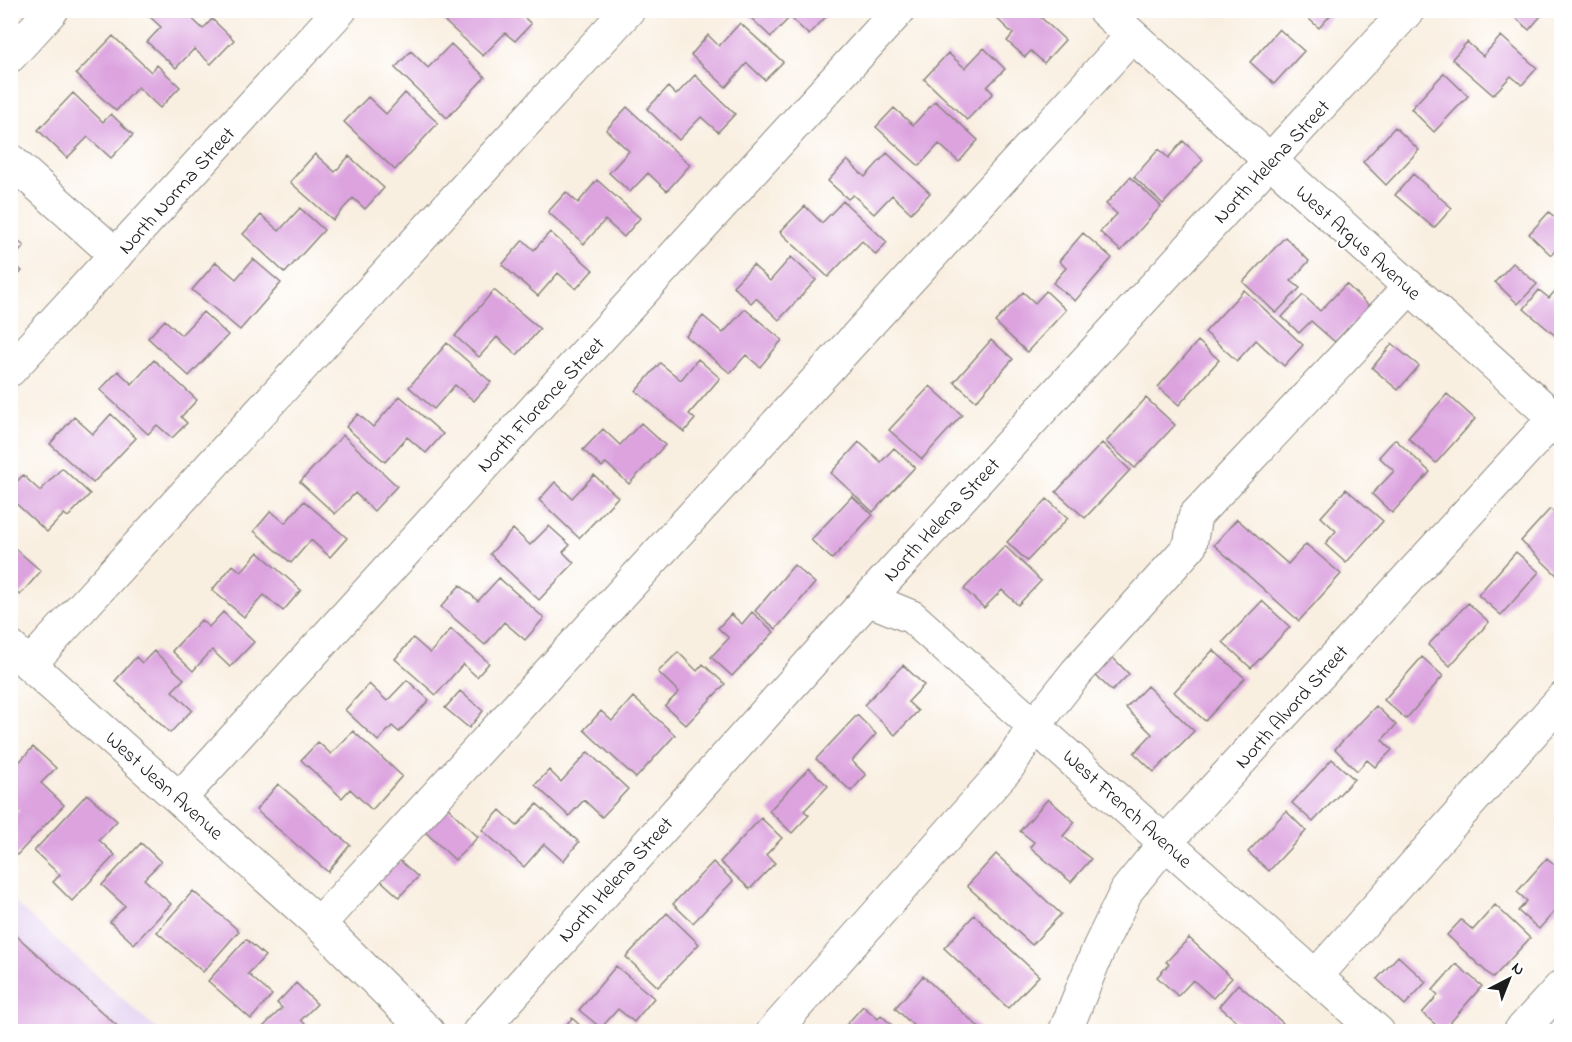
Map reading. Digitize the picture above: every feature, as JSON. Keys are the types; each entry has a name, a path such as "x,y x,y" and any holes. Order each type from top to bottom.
{"street":[{"path":"10,56 52,10"},
{"name":"North Norma Street","path":"10,370 340,10"},
{"path":"20,656 628,10"},
{"name":"North Florence Street","path":"180,798 899,10"},
{"name":"West Argus Avenue","path":"1104,10 1409,288 1559,418"},
{"name":"North Helena Street","path":"479,1032 868,599 1408,10"},
{"path":"428,1032 318,924 1132,36"},
{"path":"10,160 116,255"},
{"path":"773,1032 1008,767 1035,725 1076,673 1190,546 1195,516 1409,288"},
{"name":"North Alvord Street","path":"1065,1032 1098,948 1127,890 1166,842 1559,418"},
{"name":"West French Avenue","path":"868,599 912,617 1378,1032"},
{"name":"West Jean Avenue","path":"20,656 318,924"},
{"path":"1316,976 1562,699"},
{"path":"1520,1032 1562,986"}],"shaded area":[{"path":"11,899 159,1031 11,1031"}],"building":[{"path":"154,10 183,10 203,29 212,19 234,40 211,64 194,49 176,68 147,42 161,27 149,16"},
{"path":"448,10 470,10 473,13 476,10 517,10 531,24 515,41 505,33 483,56 441,18"},
{"path":"756,10 832,10 809,35 790,17 771,37 750,17"},
{"path":"988,10 1033,10 1065,40 1044,63 1031,51 1025,57 1007,41 1013,34"},
{"path":"1299,10 1335,10 1319,28"},
{"path":"1507,10 1546,10 1529,30"},
{"path":"740,23 783,62 765,80 747,63 726,87 691,55 708,35 719,46"},
{"path":"1279,29 1304,51 1274,84 1250,62"},
{"path":"113,36 151,72 157,65 180,87 160,108 138,87 116,111 76,74"},
{"path":"1501,36 1537,68 1522,85 1511,76 1493,95 1452,59 1467,42 1483,56"},
{"path":"451,44 485,77 447,118 395,68 411,51 428,68"},
{"path":"984,48 1005,69 987,87 993,93 967,120 924,79 948,53 965,68"},
{"path":"1444,73 1468,96 1434,132 1411,109"},
{"path":"695,75 735,114 718,132 701,117 679,140 647,109 668,87 676,95"},
{"path":"73,93 103,122 111,114 133,135 111,158 88,137 67,158 38,130"},
{"path":"405,93 438,123 395,170 344,122 368,97 386,114"},
{"path":"935,101 978,140 959,162 939,144 919,166 876,127 894,108 913,125"},
{"path":"627,107 690,165 667,191 648,173 630,192 609,173 629,151 606,130"},
{"path":"1395,127 1419,150 1386,185 1363,162"},
{"path":"1183,141 1203,160 1163,204 1134,177 1159,149 1168,158"},
{"path":"887,153 930,193 911,213 892,195 874,214 853,195 848,199 828,181 847,160 865,177"},
{"path":"315,154 335,172 349,156 384,188 365,209 353,198 333,220 290,182"},
{"path":"1413,174 1452,208 1434,228 1395,195"},
{"path":"1130,177 1161,206 1121,251 1100,232 1117,214 1106,204"},
{"path":"597,180 640,218 624,237 605,220 584,244 548,212 566,192 578,203"},
{"path":"843,201 887,242 876,255 862,241 828,277 780,232 805,206 822,223"},
{"path":"300,208 324,230 285,273 243,234 261,215 279,231"},
{"path":"1549,212 1562,224 1562,244 1551,255 1529,234"},
{"path":"550,232 593,270 576,289 558,273 538,296 502,265 523,240 534,250"},
{"path":"1083,233 1112,258 1075,301 1053,283 1066,268 1059,261"},
{"path":"10,234 24,246 11,261 22,271 10,284"},
{"path":"1285,237 1309,261 1291,281 1300,288 1276,313 1243,282"},
{"path":"791,257 816,280 779,320 756,298 751,303 733,286 753,265 770,281"},
{"path":"253,259 281,283 240,330 192,290 216,262 236,279"},
{"path":"1513,263 1537,284 1518,304 1495,282"},
{"path":"1562,283 1562,334 1558,338 1524,309 1539,290 1549,298"},
{"path":"1346,284 1378,314 1361,332 1352,324 1335,342 1311,321 1299,333 1282,317 1303,295 1320,311"},
{"path":"494,290 540,329 517,355 497,337 479,357 455,336"},
{"path":"1244,290 1303,345 1284,366 1256,340 1237,361 1205,332"},
{"path":"1046,291 1066,310 1027,352 995,322 1023,292 1035,303"},
{"path":"745,309 782,340 760,367 746,355 730,373 686,336 703,316 723,333"},
{"path":"203,312 228,335 189,376 148,338 165,320 181,335"},
{"path":"991,340 1013,359 976,401 954,382"},
{"path":"1198,341 1219,360 1179,405 1158,387"},
{"path":"447,343 491,382 474,401 455,385 434,409 409,387"},
{"path":"1392,344 1419,366 1398,390 1372,368"},
{"path":"698,359 720,378 689,414 695,419 684,432 636,391 660,363 681,380"},
{"path":"154,360 197,400 181,417 187,423 172,438 157,425 148,434 100,390 118,371 132,384"},
{"path":"930,386 962,415 922,459 889,430"},
{"path":"1447,394 1475,419 1436,463 1408,438"},
{"path":"400,396 443,434 426,453 407,437 385,462 346,427 358,414 373,427"},
{"path":"1146,398 1175,425 1135,468 1106,442"},
{"path":"111,414 136,438 93,483 50,444 74,417 93,434"},
{"path":"641,423 665,445 629,484 606,463 602,467 583,450 603,429 620,445"},
{"path":"343,435 397,486 374,511 355,493 335,514 300,482"},
{"path":"1395,439 1430,472 1392,513 1372,494 1394,471 1379,457"},
{"path":"859,442 881,462 894,448 915,467 873,512 831,473"},
{"path":"1102,443 1130,470 1085,518 1056,492"},
{"path":"62,468 90,494 68,517 64,514 47,532 10,498 10,489 23,475 40,491"},
{"path":"594,475 618,497 579,538 539,500 555,482 572,498"},
{"path":"1346,489 1383,521 1346,563 1325,544 1336,531 1321,517"},
{"path":"852,496 873,515 832,559 811,540"},
{"path":"1047,499 1068,518 1027,561 1007,542"},
{"path":"304,501 347,538 330,557 311,540 291,563 254,531 271,511 285,523"},
{"path":"1550,509 1556,514 1562,509 1562,580 1521,541"},
{"path":"1237,519 1288,564 1306,544 1341,574 1299,621 1214,545"},
{"path":"549,526 570,545 563,552 574,563 539,600 490,554 513,529 530,545"},
{"path":"10,544 41,571 20,595 10,586"},
{"path":"1005,546 1041,581 1018,605 1002,590 984,608 964,589"},
{"path":"258,552 301,590 283,611 264,595 244,617 212,590 233,565 241,572"},
{"path":"1516,552 1539,572 1501,615 1478,595"},
{"path":"794,565 815,583 776,629 755,611"},
{"path":"499,578 544,618 525,640 504,622 485,645 441,607 460,585 478,601"},
{"path":"1262,601 1290,627 1251,668 1223,642"},
{"path":"1468,603 1489,622 1450,666 1428,645"},
{"path":"223,612 254,642 230,667 212,650 193,671 172,651 201,620 209,627"},
{"path":"752,612 774,632 732,676 711,657 729,638 718,628 731,614 742,624"},
{"path":"451,629 489,663 477,677 463,664 436,695 395,659 413,638 430,653"},
{"path":"1213,650 1245,678 1205,721 1174,692"},
{"path":"154,651 184,679 172,691 192,710 170,733 115,681 136,657 142,663"},
{"path":"678,652 697,671 703,664 725,684 686,725 665,706 679,692 658,672"},
{"path":"1108,653 1129,674 1112,691 1091,671"},
{"path":"1422,657 1443,676 1406,719 1384,700"},
{"path":"903,665 924,685 908,702 918,711 895,735 864,705"},
{"path":"407,680 429,700 399,732 392,726 378,741 345,710 369,684 387,701"},
{"path":"1147,686 1194,731 1154,772 1134,753 1152,734 1126,708"},
{"path":"460,691 483,711 469,728 445,708"},
{"path":"633,697 675,735 636,778 584,730 601,711 612,721"},
{"path":"1376,706 1396,725 1382,740 1392,750 1375,767 1367,760 1357,771 1335,749"},
{"path":"857,715 876,734 852,761 866,775 851,791 816,759"},
{"path":"353,731 402,776 372,810 350,789 342,798 301,760 318,742 331,754"},
{"path":"33,747 56,768 41,783 64,805 17,855 10,849 10,819 19,810 10,802 10,772"},
{"path":"588,752 628,789 602,817 584,800 569,816 535,785 549,770 561,782"},
{"path":"1332,759 1354,779 1313,822 1292,803"},
{"path":"809,768 828,786 804,811 809,815 792,833 769,811"},
{"path":"278,784 350,845 328,872 256,810"},
{"path":"87,794 117,821 99,840 115,855 72,901 53,882 60,875 34,851"},
{"path":"1048,799 1075,822 1063,836 1091,859 1071,882 1030,847 1034,842 1020,831"},
{"path":"537,804 579,842 563,861 544,844 524,867 482,830 500,810 517,826"},
{"path":"445,805 478,837 455,860 422,829"},
{"path":"1286,811 1306,831 1269,871 1248,852"},
{"path":"761,818 782,838 766,855 775,863 750,889 720,862"},
{"path":"141,843 161,862 144,879 171,904 134,944 110,922 125,906 102,885"},
{"path":"996,854 1061,914 1032,945 967,886"},
{"path":"396,857 418,877 399,897 377,877"},
{"path":"1547,858 1562,871 1562,903 1539,929 1518,911 1527,901 1517,892"},
{"path":"713,862 733,881 693,923 673,904"},
{"path":"193,891 239,931 203,972 157,932"},
{"path":"1495,905 1530,938 1493,978 1447,935 1461,920 1473,930"},
{"path":"667,913 699,944 658,987 626,957"},
{"path":"974,915 1039,976 1008,1008 944,948"},
{"path":"10,930 124,1032 10,1032"},
{"path":"1189,938 1232,978 1213,998 1193,980 1178,996 1157,977 1169,964 1166,962"},
{"path":"246,939 265,956 248,974 272,995 251,1019 208,981"},
{"path":"1398,956 1426,982 1405,1005 1377,979"},
{"path":"1456,964 1482,986 1443,1031 1422,1013 1438,995 1433,990"},
{"path":"616,966 654,998 634,1022 618,1009 601,1028 579,1010"},
{"path":"923,976 984,1032 920,1032 895,1008"},
{"path":"296,983 317,1004 301,1020 313,1032 265,1032 262,1028 282,1008 277,1003"},
{"path":"1238,984 1283,1023 1276,1032 1249,1032 1219,1006"},
{"path":"863,1006 878,1019 881,1015 899,1032 840,1032"},
{"path":"572,1018 587,1032 560,1032"}]}
